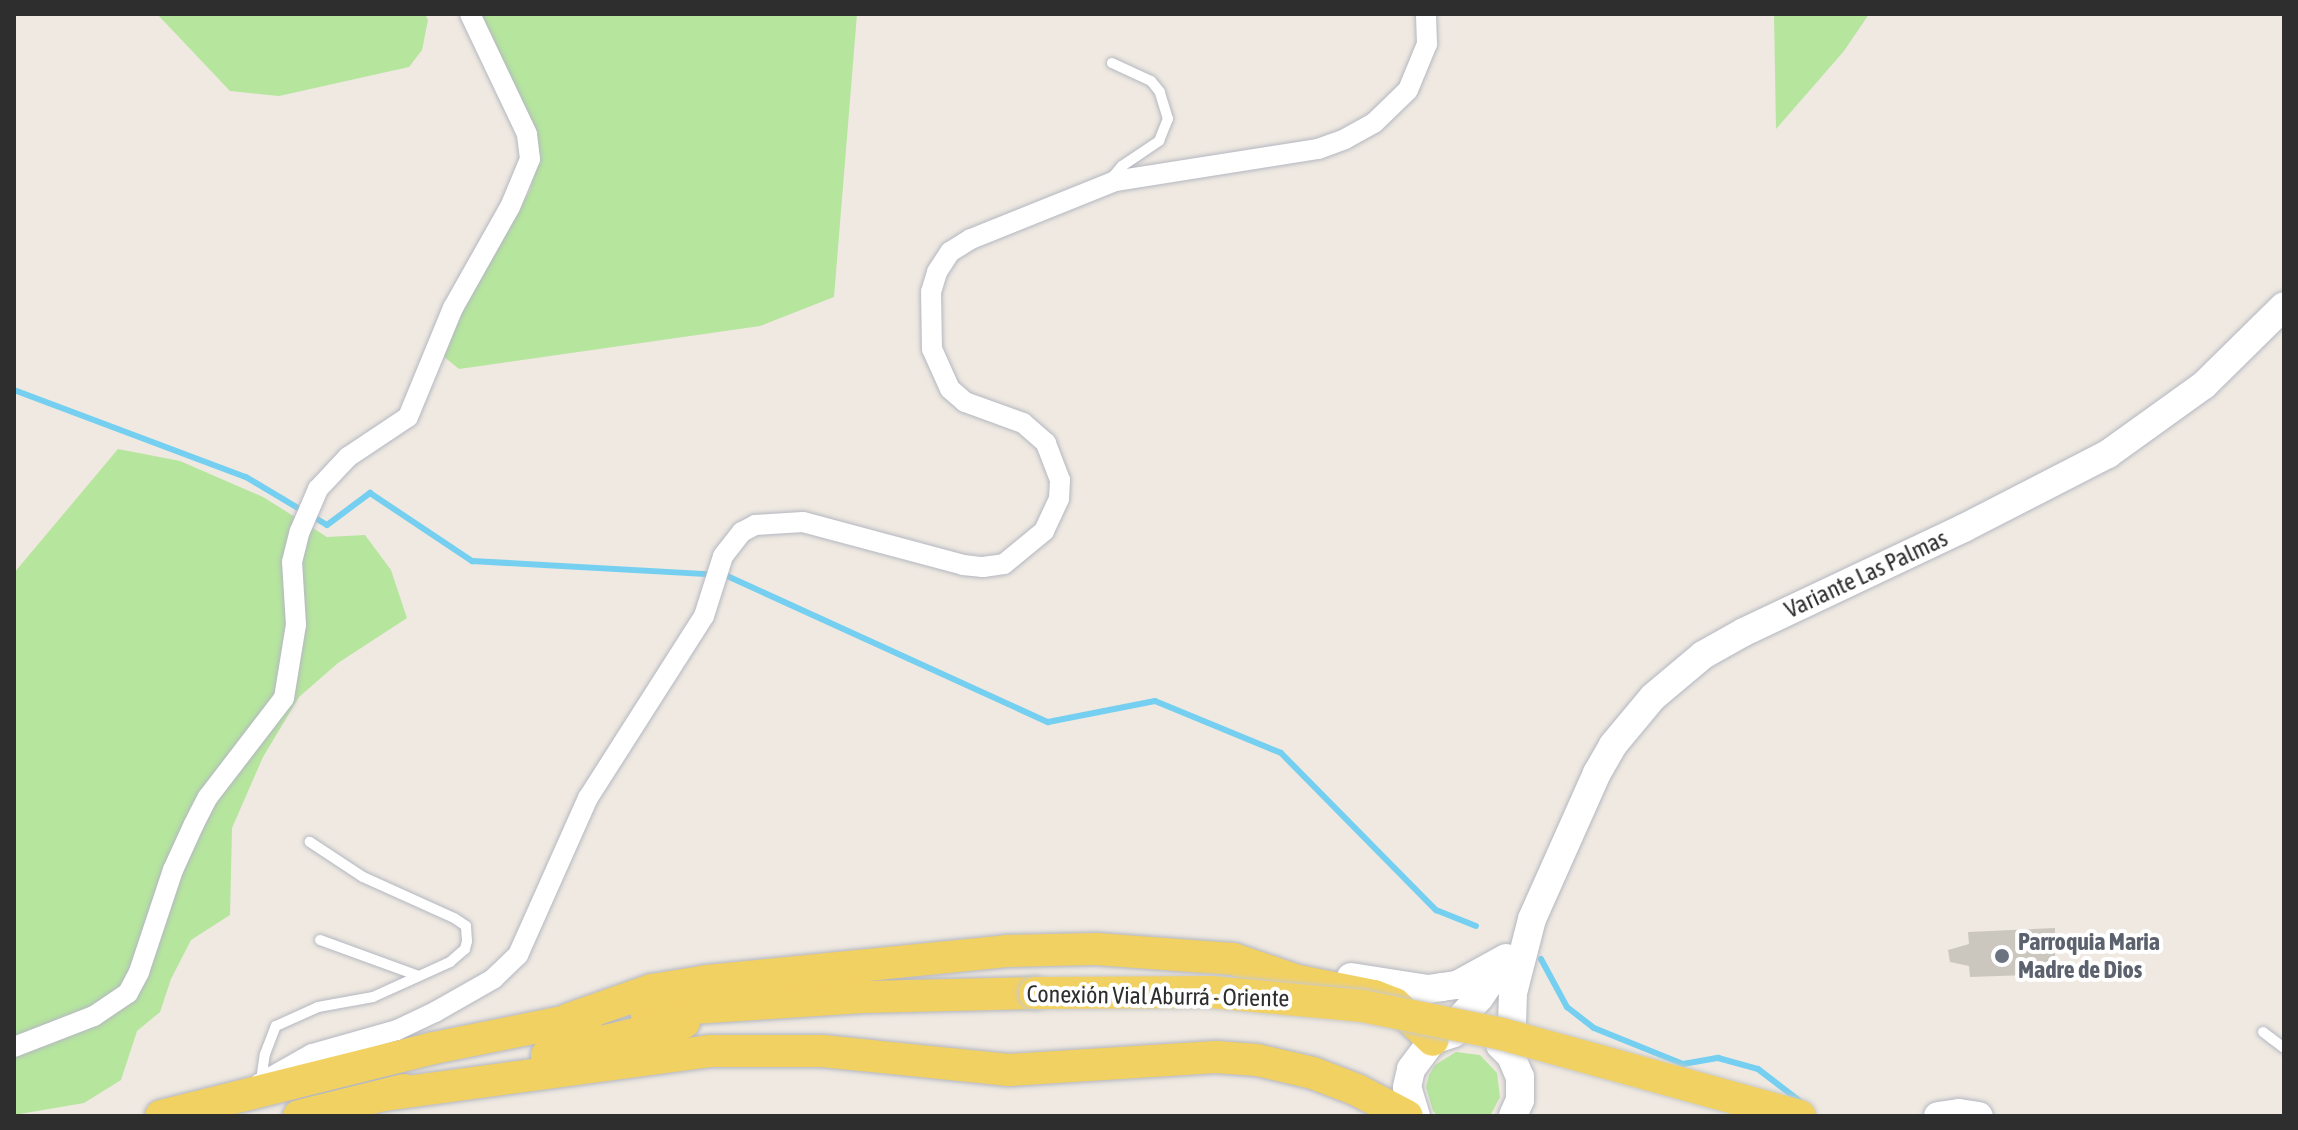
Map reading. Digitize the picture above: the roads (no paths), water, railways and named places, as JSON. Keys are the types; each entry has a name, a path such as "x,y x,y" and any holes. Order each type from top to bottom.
{"main road":[{"name":"Variante Las Palmas","path":"1518,1111 1520,1077 1511,1056 1513,993 1532,919 1579,808 1613,745 1653,697 1703,655 2108,454 2204,385 2284,306"},
{"name":"Variante Las Palmas","path":"1416,1116 1407,1087 1411,1069 1480,997 1532,919"},
{"path":"569,1019 652,990 707,981 1006,951 1096,949 1233,959 1428,989 1457,985 1506,958"},
{"path":"1233,959 1298,981 1395,1004 1439,1038 1457,1032 1481,1034 1511,1056"},
{"name":"Conexión Vial Aburrá - Oriente","path":"789,1001 1035,993 1211,992 1362,1006 1502,1034 1800,1116"},
{"path":"161,1116 251,1090 569,1019 678,1007 789,1001"},
{"path":"299,1116 673,1025 789,1001"},
{"path":"384,1095 723,1051 822,1051 1009,1070 1216,1057 1257,1060 1313,1073 1357,1090 1407,1116"},
{"path":"1938,1116 1959,1113 1979,1116"}],"street":[{"path":"14,1047 116,1004 128,993 139,972 173,870 208,797 284,698 296,625 292,562 305,518 318,489 348,457 408,417 453,308 510,207 530,159 527,134 470,14"},
{"path":"251,1090 312,1054 397,1030 435,1012 493,979 518,955 588,798 692,636 717,582 723,556 733,539 755,525 787,520 963,565 983,567 1004,564 1044,531 1059,499 1060,480 1046,443 1023,423 965,402 950,389 932,349 931,292 944,259 964,243 1108,184 1236,160 1318,149 1374,123 1396,106 1418,73 1427,44 1426,14"}],"lane":[{"path":"1108,184 1122,166 1159,141 1168,119 1160,92 1151,81 1112,63"},
{"path":"251,1090 276,1026 318,1007 373,997 459,956 467,941 466,926 363,877 310,842"},
{"path":"320,940 419,976"},
{"path":"2263,1032 2284,1048"}],"waterway":[{"path":"14,390 246,477 303,511"},
{"path":"312,516 327,525 370,493 472,561 725,575 1048,722 1155,701 1281,753 1436,910 1476,926"},
{"path":"1541,959 1567,1007 1594,1028 1683,1064 1718,1058 1758,1069 1801,1102"}],"place":[{"name":"Parroquia Maria Madre de Dios","path":"2002,956"}]}
